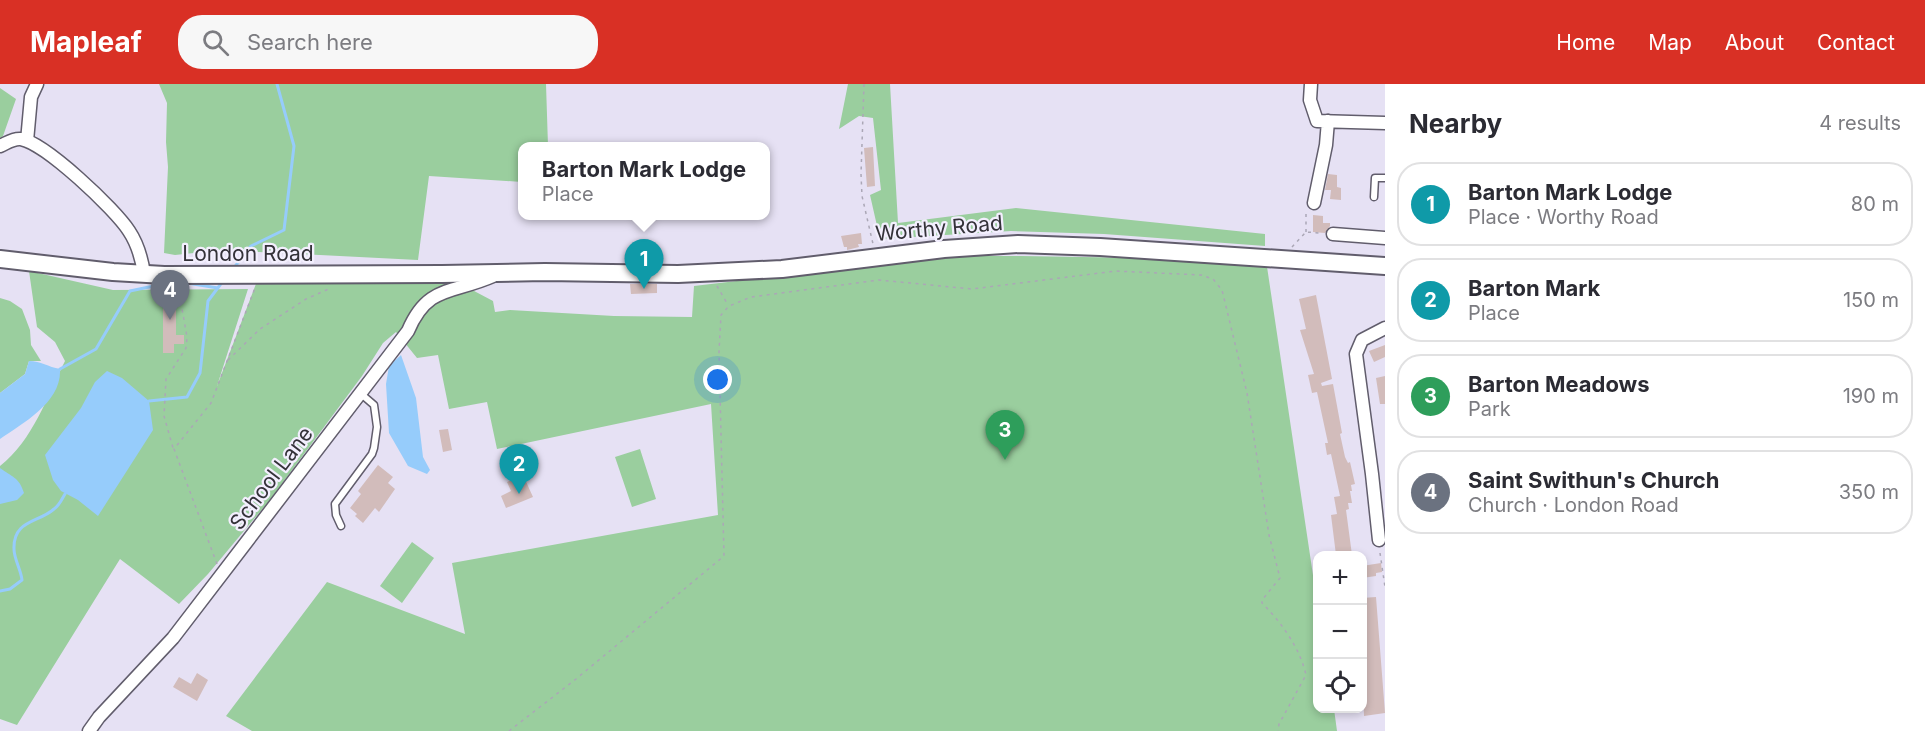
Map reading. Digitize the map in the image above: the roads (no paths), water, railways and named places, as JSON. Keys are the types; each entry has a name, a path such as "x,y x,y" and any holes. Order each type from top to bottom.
{"main road":[{"name":"Worthy Road","path":"496,274 709,273 782,269 875,252 1018,244 1100,247 1385,266"},
{"name":"London Road","path":"0,259 164,275 496,274"}],"street":[{"path":"27,141 32,97 38,84"},
{"path":"1311,84 1310,100 1317,121 1385,123"},
{"path":"1314,203 1326,145 1328,121"},
{"path":"0,146 13,140 27,141 57,160 108,206 129,231 144,274"},
{"path":"1333,234 1385,238"},
{"name":"School Lane","path":"89,731 99,717 173,638 408,331 415,315 429,299 496,274"},
{"path":"1374,533 1379,474 1356,354 1362,340 1385,328"}],"lane":[{"path":"1374,198 1375,178 1385,178"},
{"path":"341,526 336,515 335,504 372,454 377,434 374,405 360,393"}],"water":[{"path":"401,355 416,398 423,457 430,470 427,474 408,466 389,433 386,384 389,366"},
{"path":"29,361 60,369 55,392 30,419 0,439 0,393 25,374"},
{"path":"107,371 122,378 149,401 153,430 98,516 78,500 61,491 53,480 45,455 81,408 95,382"},
{"path":"0,468 20,484 24,493 17,500 0,504"}],"waterway":[{"path":"233,269 251,246 284,230 294,146 277,84"},
{"path":"149,401 187,397 200,373 208,301 223,281"},
{"path":"181,282 218,288"},
{"path":"60,369 96,349 130,291 168,283"},
{"path":"0,591 10,589 22,580 14,553 18,532 28,523 56,508 65,494"}],"place":[{"name":"Barton Mark Lodge","path":"644,289"},
{"name":"Saint Swithun's Church","path":"170,320"},
{"name":"Barton Meadows","path":"1005,460"},
{"name":"Barton Mark","path":"519,494"}]}
